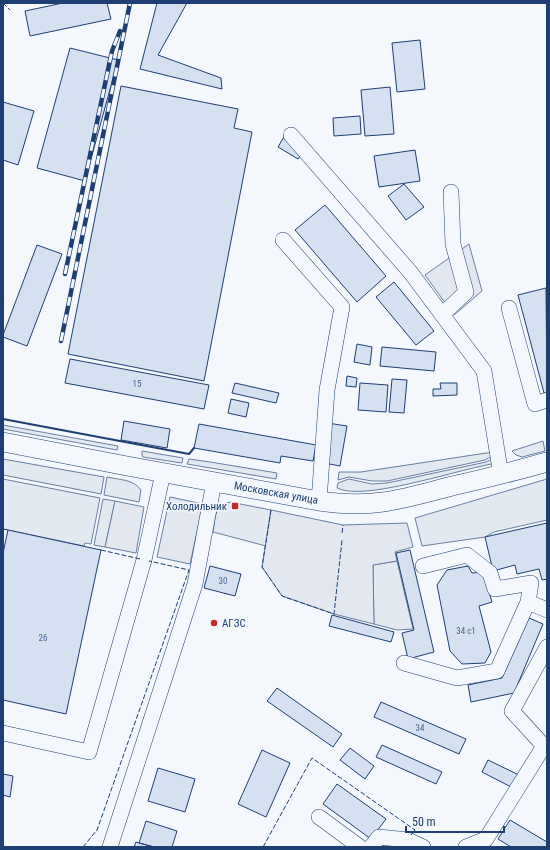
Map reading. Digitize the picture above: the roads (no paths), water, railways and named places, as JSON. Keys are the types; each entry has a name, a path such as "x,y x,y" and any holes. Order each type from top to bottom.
{"main road":[{"name":"Московская улица","path":"3,442 335,504 383,502 501,475 547,462"}],"street":[{"path":"291,135 411,273 484,371 501,475"},
{"path":"442,315 466,292 453,244 451,192"},
{"path":"283,240 342,307 327,390 319,501"},
{"path":"509,308 535,404 547,400"},
{"path":"3,733 89,752 144,560 163,473"},
{"path":"110,847 195,584 214,482"},
{"path":"404,663 457,678 497,670 528,602 531,583 495,589 490,573 467,555 423,566"},
{"path":"528,602 547,610"},
{"path":"466,847 486,839 545,747 512,711 547,647"},
{"path":"319,817 360,847"},
{"path":"372,847 379,836 408,840 423,847"}],"railway":[{"path":"61,341 130,3"},
{"path":"65,274 112,51 120,31"}],"place":[{"name":"Холодильник","path":"235,506"},
{"name":"АГЗС","path":"214,623"}]}
